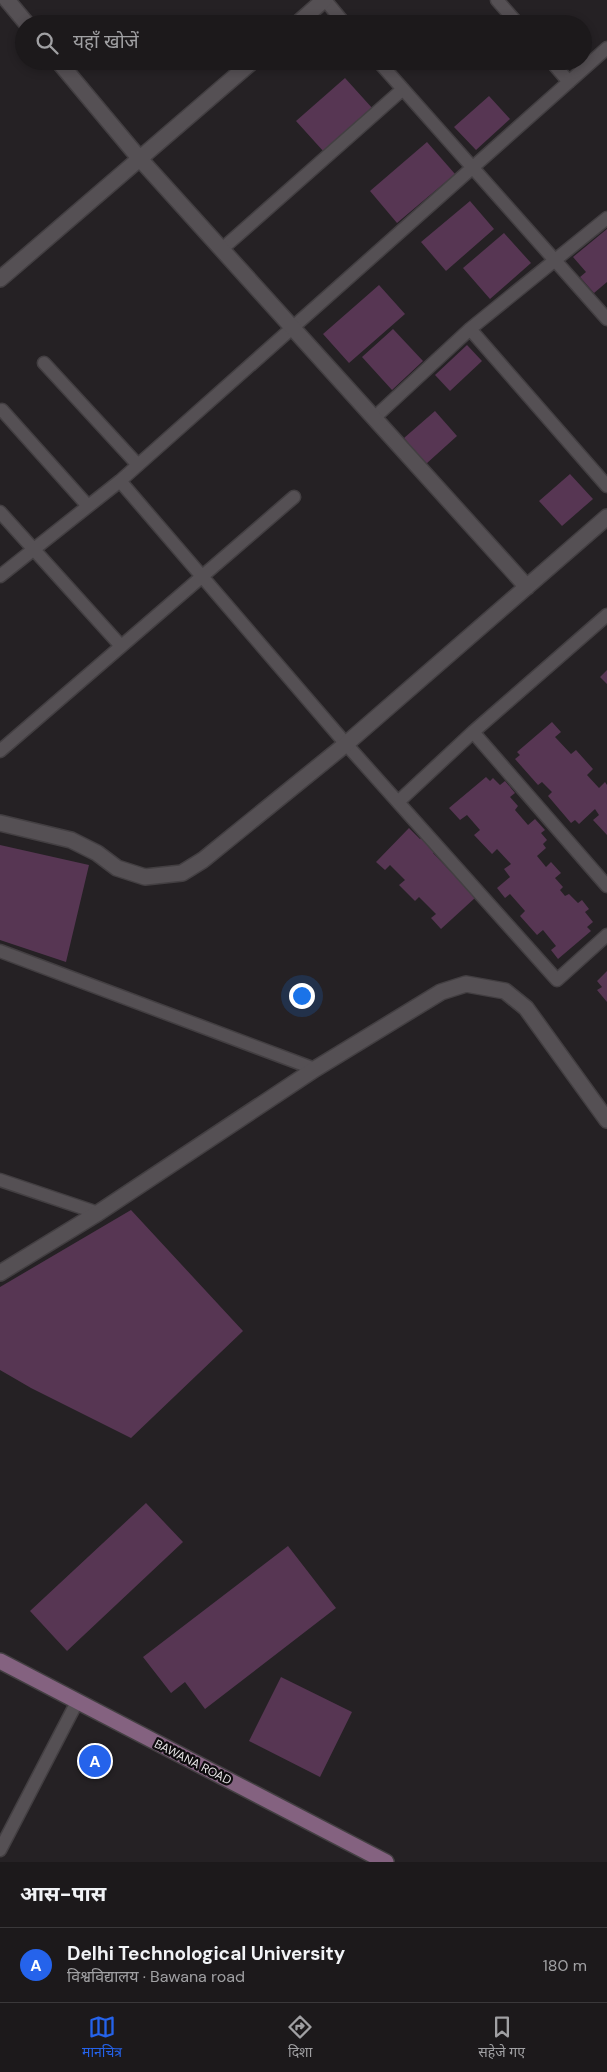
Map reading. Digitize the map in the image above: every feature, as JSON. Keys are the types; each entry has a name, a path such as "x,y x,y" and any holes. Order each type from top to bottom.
{"main road":[{"name":"BAWANA ROAD","path":"0,1661 386,1862"}],"street":[{"path":"7,0 20,15"},
{"path":"307,15 324,0"},
{"path":"66,70 140,159 526,587"},
{"path":"0,279 243,70"},
{"path":"0,823 71,840 117,868 145,877 182,872 203,860 346,744 607,517"},
{"path":"0,1272 98,1213 315,1069 441,992 466,984 505,991 526,1008 607,1120"}],"lane":[{"path":"324,0 337,15"},
{"path":"497,0 510,15"},
{"path":"592,61 607,48"},
{"path":"386,70 607,319"},
{"path":"559,70 569,82"},
{"path":"0,576 138,465 582,70"},
{"path":"222,249 403,89"},
{"path":"374,418 470,329 607,218"},
{"path":"470,329 607,486"},
{"path":"44,363 138,465"},
{"path":"2,410 88,506"},
{"path":"120,480 346,744 557,980 607,935"},
{"path":"0,751 294,497"},
{"path":"0,512 121,646"},
{"path":"398,802 607,615"},
{"path":"474,732 607,886"},
{"path":"0,951 315,1069"},
{"path":"0,1180 98,1213"},
{"path":"0,1850 77,1702"}],"building":[{"path":"345,78 373,109 324,152 296,121"},
{"path":"489,96 510,119 476,150 454,127"},
{"path":"427,142 455,174 397,223 370,191"},
{"path":"470,201 494,229 446,271 421,242"},
{"path":"607,229 607,282 594,293 580,277 586,272 573,257"},
{"path":"504,233 531,263 490,299 463,268"},
{"path":"379,285 405,314 349,363 323,334"},
{"path":"393,329 423,361 392,390 362,357"},
{"path":"467,345 482,361 450,391 435,375"},
{"path":"435,411 457,436 426,464 404,438"},
{"path":"570,474 593,499 562,526 539,501"},
{"path":"607,670 607,684 600,677"},
{"path":"552,722 561,732 555,737 571,754 576,750 593,769 587,775 599,788 605,782 607,785 607,835 593,820 599,815 595,809 579,824 575,820 571,823 548,796 552,792 542,782 538,785 515,759 520,755 517,752"},
{"path":"486,777 490,781 493,778 500,785 505,781 515,793 510,797 518,806 515,810 528,825 535,819 545,830 541,833 547,840 543,844 546,848 537,856 546,867 551,862 561,873 555,878 563,887 560,890 565,896 569,894 578,903 582,900 589,909 585,912 593,922 587,927 591,931 558,959 551,950 556,946 543,930 537,935 520,916 525,911 510,894 505,898 497,888 510,877 504,869 511,864 497,849 492,854 474,835 480,830 467,815 460,820 449,808"},
{"path":"409,828 420,839 423,837 436,850 433,853 452,873 455,870 476,897 441,929 431,918 436,914 419,897 415,901 399,885 405,880 390,865 385,870 376,862"},
{"path":"0,845 89,865 66,962 0,940"},
{"path":"607,971 607,1002 597,990 602,987 597,981"},
{"path":"131,1210 243,1331 131,1438 31,1388 0,1370 0,1287"},
{"path":"146,1503 183,1542 67,1651 30,1611"},
{"path":"288,1546 336,1608 205,1709 185,1682 171,1693 143,1657"},
{"path":"281,1677 352,1712 320,1777 249,1741"}],"place":[{"name":"Delhi Technological University","path":"95,1761"}]}
